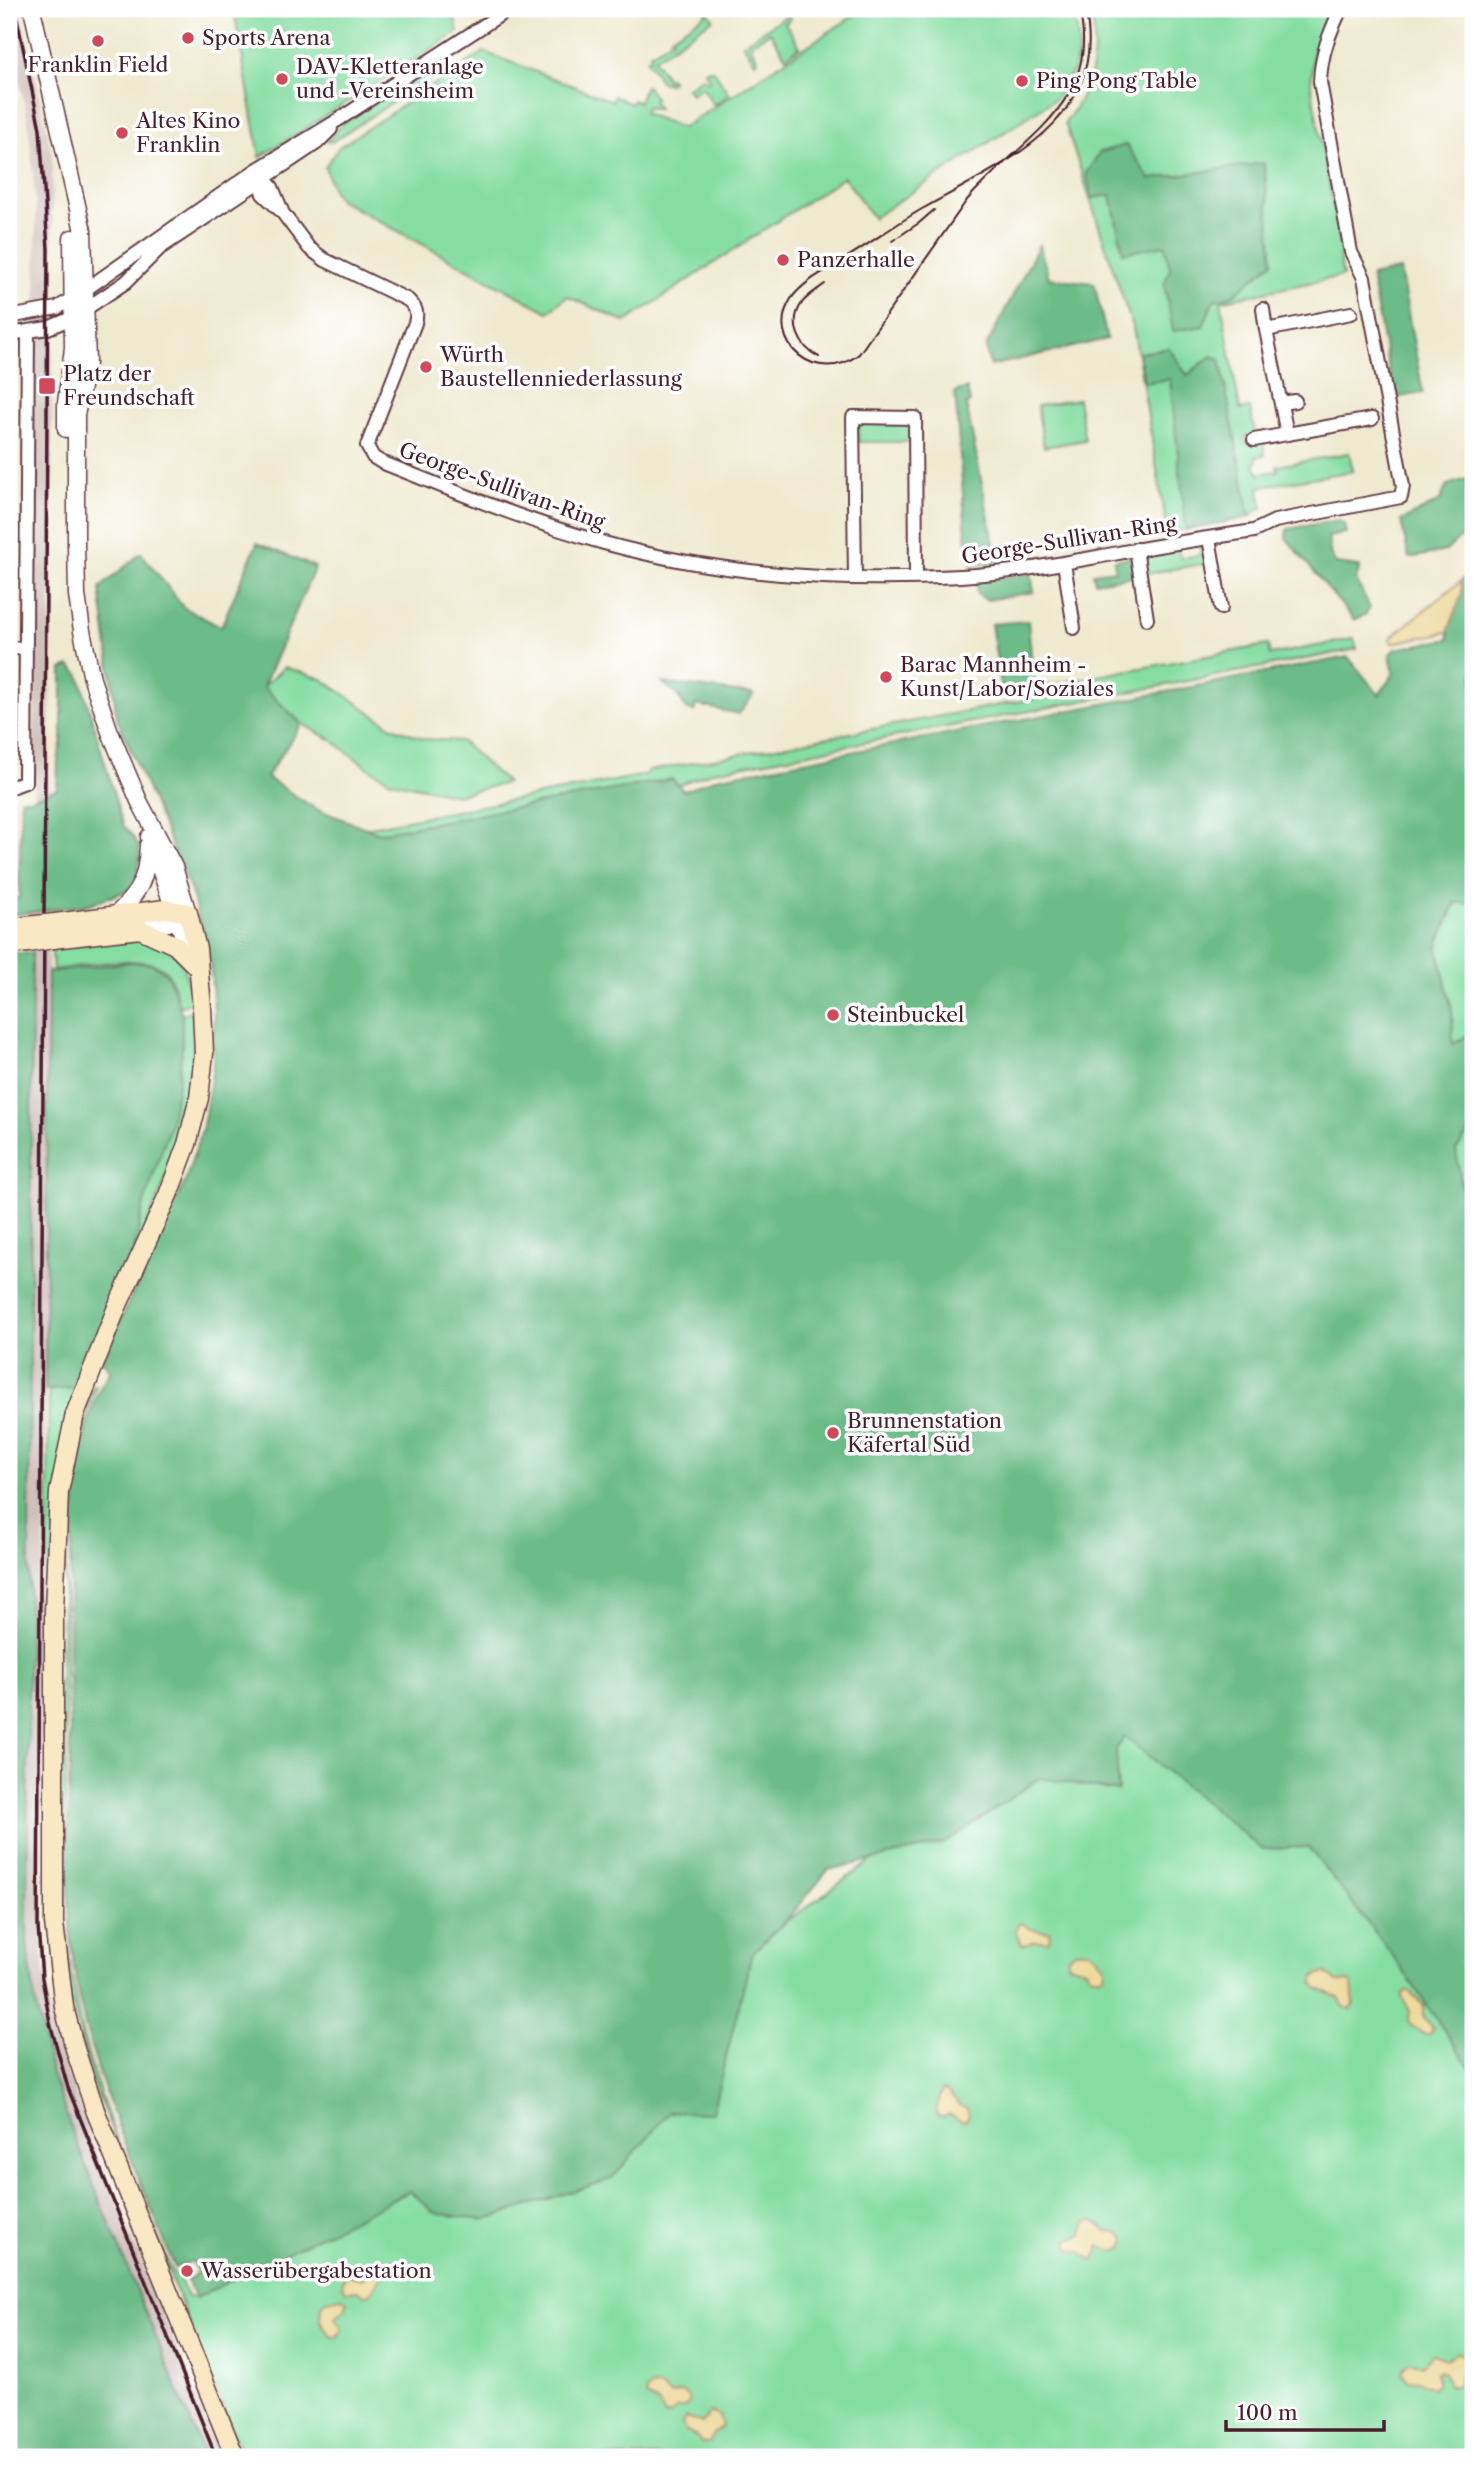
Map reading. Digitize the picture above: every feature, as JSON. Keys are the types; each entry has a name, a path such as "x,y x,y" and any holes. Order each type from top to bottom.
{"main road":[{"path":"54,931 116,915 165,909 180,914 195,942 194,963 201,1002 204,1053 198,1098 187,1144 168,1195 91,1368 75,1414 59,1492 55,1542 52,1852 58,1967 72,2039 95,2110 235,2457"},
{"path":"9,945 21,932 140,929 175,945 194,963"}],"street":[{"path":"32,9 83,231 85,289 66,403 67,564 77,595 82,631 98,699 139,801 174,867 180,914"},
{"path":"9,334 58,325 79,314 125,282 160,248 338,120 509,9"},
{"name":"George-Sullivan-Ring","path":"260,177 263,194 282,212 309,248 325,260 408,300 416,308 418,314 415,323 368,446 373,457 381,462 528,520 606,544 672,558 812,578 1000,573 1254,531 1275,521 1401,497 1403,486 1364,278 1351,252 1320,82 1326,40 1341,9"},
{"path":"9,317 57,307 72,299 260,177"},
{"path":"76,208 72,234 72,299 79,314"},
{"path":"1263,309 1287,434"},
{"path":"1266,330 1351,313"},
{"path":"9,788 24,782 28,331"},
{"path":"1272,357 1286,354"},
{"path":"1276,381 1290,378"},
{"path":"1281,403 1295,401"},
{"path":"855,578 853,418 915,418 916,577"},
{"path":"1254,440 1372,419"},
{"path":"1209,538 1221,608"},
{"path":"1136,550 1147,619"},
{"path":"1064,563 1074,628"},
{"path":"9,649 25,647"},
{"path":"139,801 148,835 180,914"},
{"path":"116,915 141,887 148,863 148,835"},
{"path":"140,929 168,923 180,914"}],"shaded area":[{"path":"9,9 20,9 52,153 53,339 42,1827 42,1935 45,1974 51,2015 93,2144 222,2457 205,2457 76,2142 51,2071 35,2001 27,1943 32,952 29,912 33,908 36,491 32,382 36,336 36,208 28,120 9,33"}],"green space":[{"path":"453,9 458,32 260,157 234,10"},
{"path":"864,9 1072,9 1078,35 1075,67 1055,99 873,218 844,177 625,322 567,296 548,312 340,200 333,191 325,167 339,147 484,52 612,101 614,96 631,104 633,100 639,102 645,86 656,99 653,101 658,109 646,107 644,113 682,128"},
{"path":"1091,9 1331,9 1318,35 1313,53 1311,85 1342,255 1339,256 1343,276 1221,301 1240,410 1250,408 1255,433 1267,431 1245,437 1246,444 1263,441 1265,455 1256,457 1257,462 1254,463 1259,474 1278,471 1277,466 1349,453 1353,471 1259,487 1262,508 1250,517 1186,530 1167,530 1134,332 1065,123 1082,96 1092,69 1094,41"},
{"path":"708,11 713,19 654,59 667,79 672,81 668,84 660,81 647,60 651,57 650,54"},
{"path":"789,14 791,18 785,23 800,47 786,57 770,32 750,45 758,60 755,62 743,44"},
{"path":"433,64 435,70 431,77 332,142 327,141 342,124"},
{"path":"705,71 714,71 729,94 714,105 702,87 691,94 687,88 703,77 707,82 710,80"},
{"path":"1126,145 1150,179 1264,163 1273,262 1232,296 1214,300 1203,326 1173,331 1164,284 1170,269 1165,245 1123,253 1111,195 1092,198 1086,173 1100,152"},
{"path":"1039,245 1049,278 1094,283 1107,339 990,366 986,347"},
{"path":"1400,270 1423,393 1394,398 1371,276"},
{"path":"1169,348 1187,375 1212,356 1220,359 1250,517 1186,530 1170,379 1144,383 1139,353"},
{"path":"967,388 970,403 966,404 996,554 1017,553 1019,560 972,566 967,546 955,392"},
{"path":"1078,399 1085,440 1044,447 1037,406"},
{"path":"861,423 908,423 911,426 911,442 858,442 858,426"},
{"path":"1473,477 1473,525 1446,551 1409,558 1401,521 1440,501 1447,485"},
{"path":"1338,520 1344,524 1346,533 1328,537 1331,557 1336,564 1360,567 1356,580 1370,608 1365,615 1354,620 1286,538 1287,529"},
{"path":"257,543 315,567 263,687 302,724 266,777 316,809 379,833 672,779 684,791 716,778 1348,657 1379,695 1394,673 1390,654 1395,649 1449,639 1461,581 1473,571 1473,903 1455,903 1437,947 1452,1010 1453,1044 1473,1032 1473,1127 1456,1150 1464,1204 1473,1235 1473,2072 1388,1949 1308,1847 1262,1849 1125,1737 1116,1749 1118,1791 1040,1778 945,1843 828,1870 793,1913 752,1953 712,2113 669,2112 612,2179 483,2220 434,2213 410,2191 196,2298 187,2280 197,2274 192,2261 175,2268 125,2145 93,2052 72,1954 68,1886 70,1586 73,1520 80,1459 92,1409 104,1381 111,1372 102,1360 185,1182 203,1126 213,1067 214,1008 210,960 191,891 117,718 100,588 141,553 184,608 221,627"},
{"path":"1199,544 1205,546 1209,563 1144,574 1143,556 1178,549 1180,558 1201,555"},
{"path":"1132,557 1136,576 1095,582 1093,573 1115,570 1114,560"},
{"path":"1031,574 1034,592 987,600 977,594 976,581"},
{"path":"1028,621 1034,687 1002,691 991,624"},
{"path":"1354,639 1357,649 714,771 678,785 672,779 379,833 365,828 1037,698 1036,687 1268,645 1270,655"},
{"path":"70,666 79,674 123,825 139,848 138,869 132,889 87,905 9,915 9,900 19,898 21,798 30,799 57,789 62,740 62,669"},
{"path":"284,667 322,679 392,727 425,739 461,741 507,783 456,795 391,781 368,768 332,740 302,724 263,687"},
{"path":"663,683 754,694 739,714 696,705 694,712 686,709 677,694"},
{"path":"1456,902 1473,903 1473,1032 1453,1045 1452,1010 1437,947"},
{"path":"138,938 163,946 178,959 187,978 191,1003 179,1007 169,974 156,965 128,961 53,970 52,948"},
{"path":"32,952 27,1943 35,2001 51,2071 76,2142 205,2457 9,2457 9,954"},
{"path":"132,962 152,964 166,973 182,1015 182,1049 170,1125 144,1203 132,1258 77,1388 45,1390 48,972"},
{"path":"192,1010 191,1078 179,1138 159,1196 132,1258 144,1203 170,1125 182,1049 182,1015"},
{"path":"1473,1127 1473,1235 1464,1204 1456,1150"},
{"path":"92,1385 96,1385 75,1464 66,1544 65,1906 60,1904 60,1685 68,1472"},
{"path":"77,1388 47,1595 49,1390"},
{"path":"1187,1634 1473,2042 1473,2457 243,2457 92,2081 68,1990 61,1929 65,1926 82,2032 100,2092 171,2269 181,2282 187,2297 196,2298 567,2079"}],"sand":[{"path":"1461,581 1462,593 1448,632 1392,643 1390,638"},
{"path":"1022,1923 1031,1929 1050,1932 1049,1941 1034,1941 1024,1945 1020,1943 1015,1930 1018,1924"},
{"path":"1075,1951 1087,1951 1096,1955 1105,1967 1104,1976 1090,1975 1086,1969 1068,1964 1068,1956"},
{"path":"1325,1972 1337,1982 1348,1981 1352,1984 1354,2004 1351,2010 1344,2008 1339,1998 1318,1989 1313,1983 1315,1976"},
{"path":"1408,1990 1424,2006 1424,2017 1433,2028 1430,2034 1423,2034 1408,2023 1410,2011 1402,1998 1403,1993"},
{"path":"942,2090 947,2091 959,2105 967,2108 969,2115 966,2121 949,2114 938,2116 936,2111"},
{"path":"1093,2220 1108,2232 1117,2233 1126,2239 1123,2248 1114,2251 1100,2246 1097,2256 1092,2260 1081,2252 1069,2249 1067,2240 1081,2235 1086,2222"},
{"path":"372,2269 379,2271 381,2277 369,2295 358,2290 347,2291 343,2287 346,2276 363,2279"},
{"path":"342,2298 347,2302 345,2309 335,2318 342,2328 338,2336 332,2337 320,2321 321,2305 326,2301"},
{"path":"1458,2352 1465,2358 1457,2386 1449,2386 1444,2372 1439,2370 1436,2372 1437,2383 1433,2388 1420,2381 1408,2380 1402,2374 1403,2368 1409,2363 1422,2365 1433,2354 1446,2359"},
{"path":"652,2386 660,2387 670,2395 683,2392 688,2397 688,2404 665,2415 658,2403 646,2397 646,2391"},
{"path":"711,2412 719,2416 722,2427 713,2434 710,2442 702,2443 685,2431 682,2423 687,2417 702,2423"}],"tram line":[{"path":"1079,9 1083,42 1079,70 1068,95 1051,118 1031,138 1009,158 987,178 967,200 859,354 843,363 827,366 812,363 799,355 789,344 784,331 784,315 791,299 802,287 912,215 984,175 1015,155 1043,134 1066,110 1082,81 1089,48 1085,9"},
{"path":"892,241 934,210"},
{"path":"819,357 801,341 796,318 804,300 825,284"}],"railway":[{"path":"15,9 40,129 48,249 38,1927 42,1978 50,2023 68,2088 216,2457"}],"place":[{"name":"Sports Arena","path":"188,38"},
{"name":"Franklin Field","path":"98,41"},
{"name":"DAV-Kletteranlage und -Vereinsheim","path":"282,79"},
{"name":"Ping Pong Table","path":"1022,81"},
{"name":"Altes Kino Franklin","path":"122,133"},
{"name":"Panzerhalle","path":"783,260"},
{"name":"Würth Baustellenniederlassung","path":"426,367"},
{"name":"Platz der Freundschaft","path":"47,386"},
{"name":"Barac Mannheim - Kunst/Labor/Soziales","path":"886,677"},
{"name":"Steinbuckel","path":"833,1015"},
{"name":"Brunnenstation Käfertal Süd","path":"833,1433"},
{"name":"Wasserübergabestation","path":"187,2271"}]}
